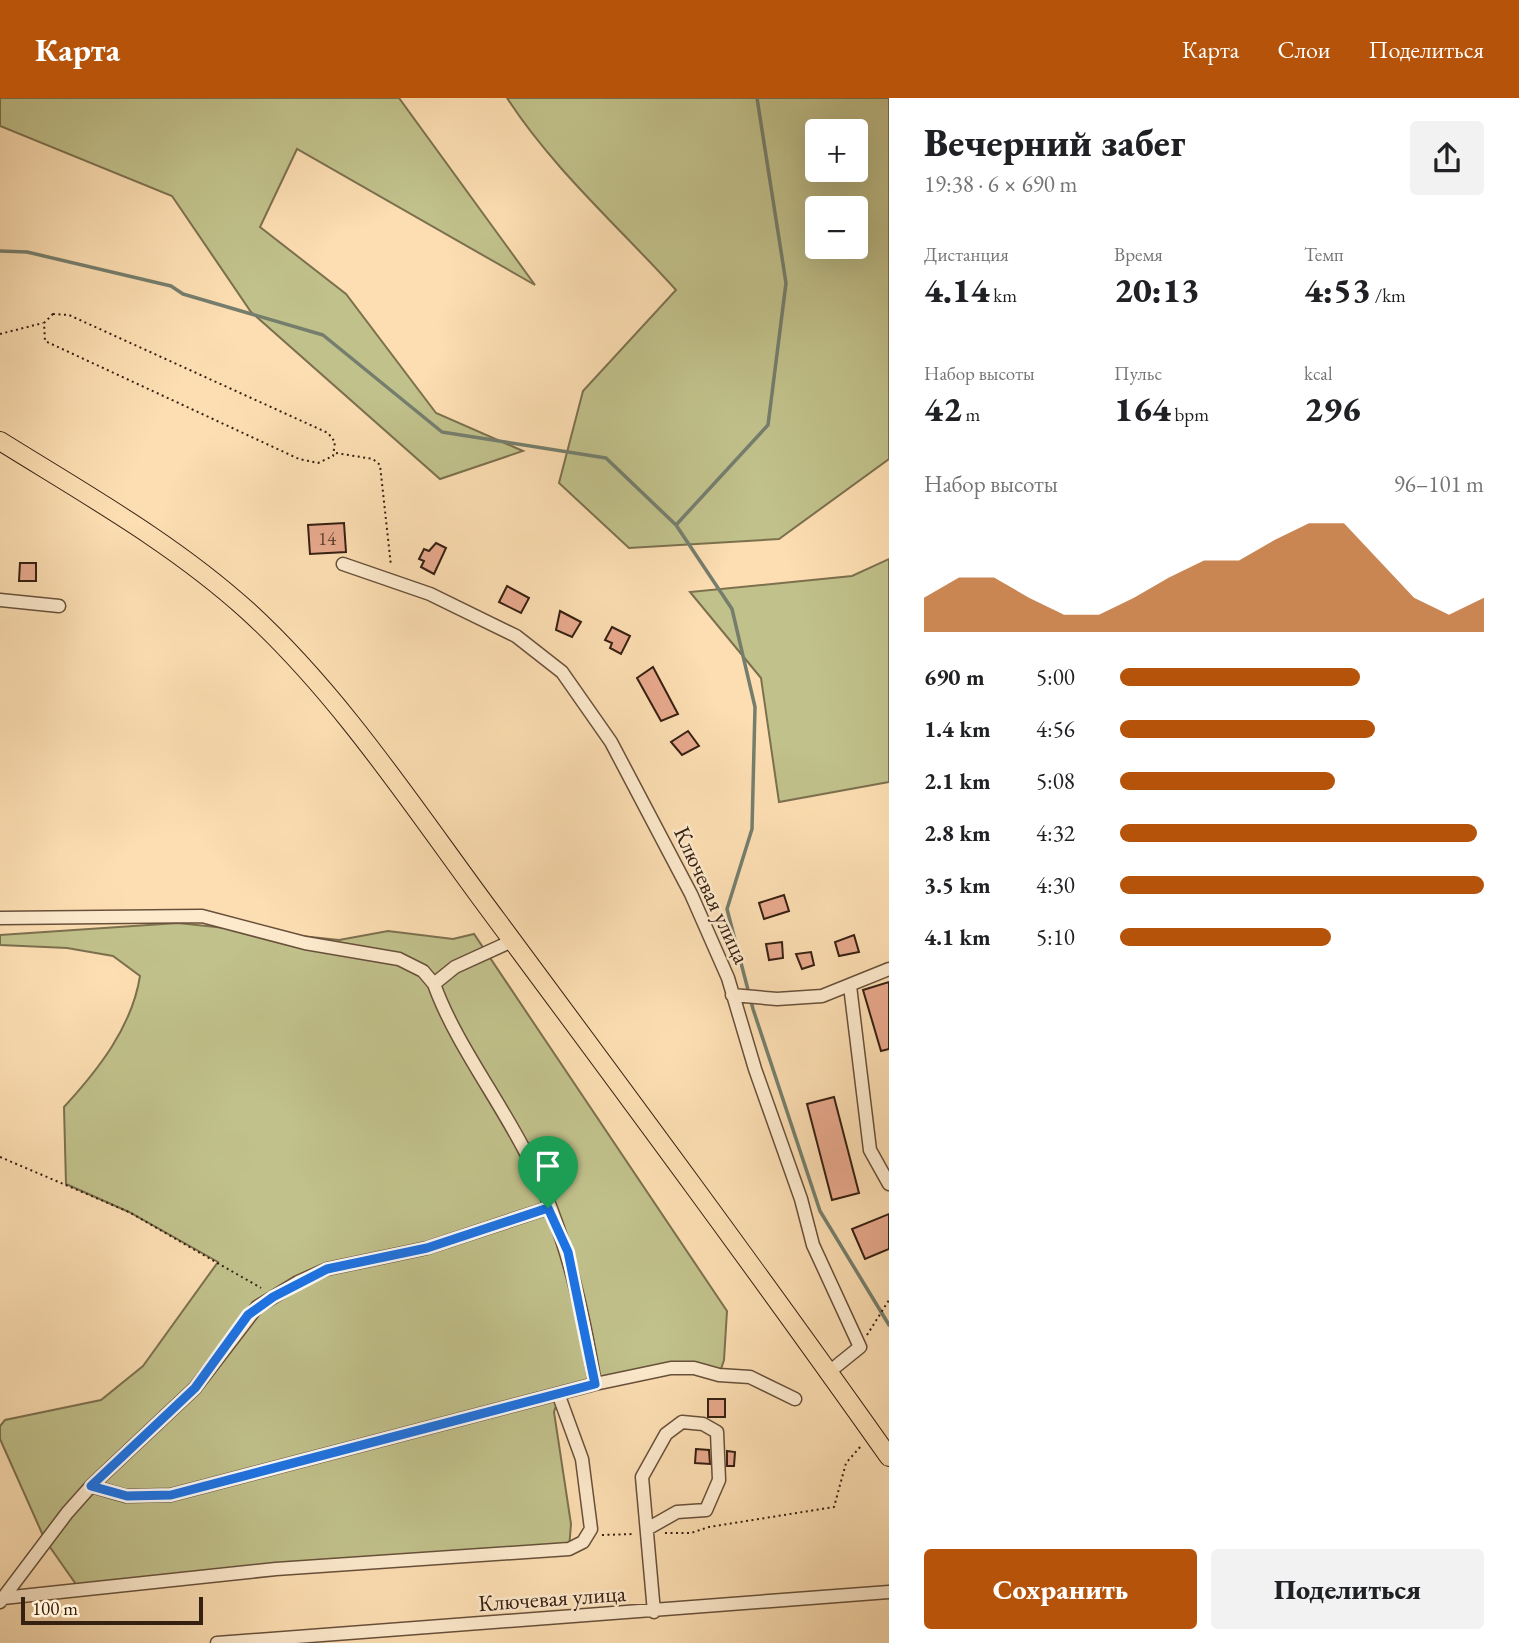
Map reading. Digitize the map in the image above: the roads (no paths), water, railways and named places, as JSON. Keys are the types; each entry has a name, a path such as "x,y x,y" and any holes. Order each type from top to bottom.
{"highway":[{"path":"0,441 196,566 251,614 347,719 889,1457"}],"street":[{"name":"Ключевая улица","path":"343,564 430,594 516,636 562,673 611,742 691,894 732,995 801,1199 813,1245 860,1347 829,1372"},
{"path":"0,600 59,606"},
{"path":"0,918 202,916 304,943 399,959 423,971 434,985 530,1160 568,1252 595,1384"},
{"path":"434,985 455,967 513,942"},
{"path":"732,995 776,999 822,996 889,969"},
{"path":"850,986 870,1150 889,1184"},
{"path":"1,1600 25,1565 91,1486 195,1388 248,1315 273,1297 327,1269 416,1251 548,1208"},
{"path":"91,1486 127,1496 171,1495 559,1396 595,1384 671,1368 694,1368 719,1375 750,1377 795,1399"},
{"path":"1,1600 276,1569 569,1549 579,1545 590,1529 582,1459 559,1396"},
{"path":"647,1532 677,1512 706,1510 719,1480 717,1432 703,1424 682,1422 666,1434 642,1477 654,1612"},
{"name":"Ключевая улица","path":"217,1643 654,1612 889,1592"}],"waterway":[{"path":"676,525 768,425 786,283 757,98"},
{"path":"0,251 27,252 171,286 183,294 323,335 442,432 606,458 676,525 732,609 755,707 752,829 727,909 753,1009 820,1211 889,1325"}]}
